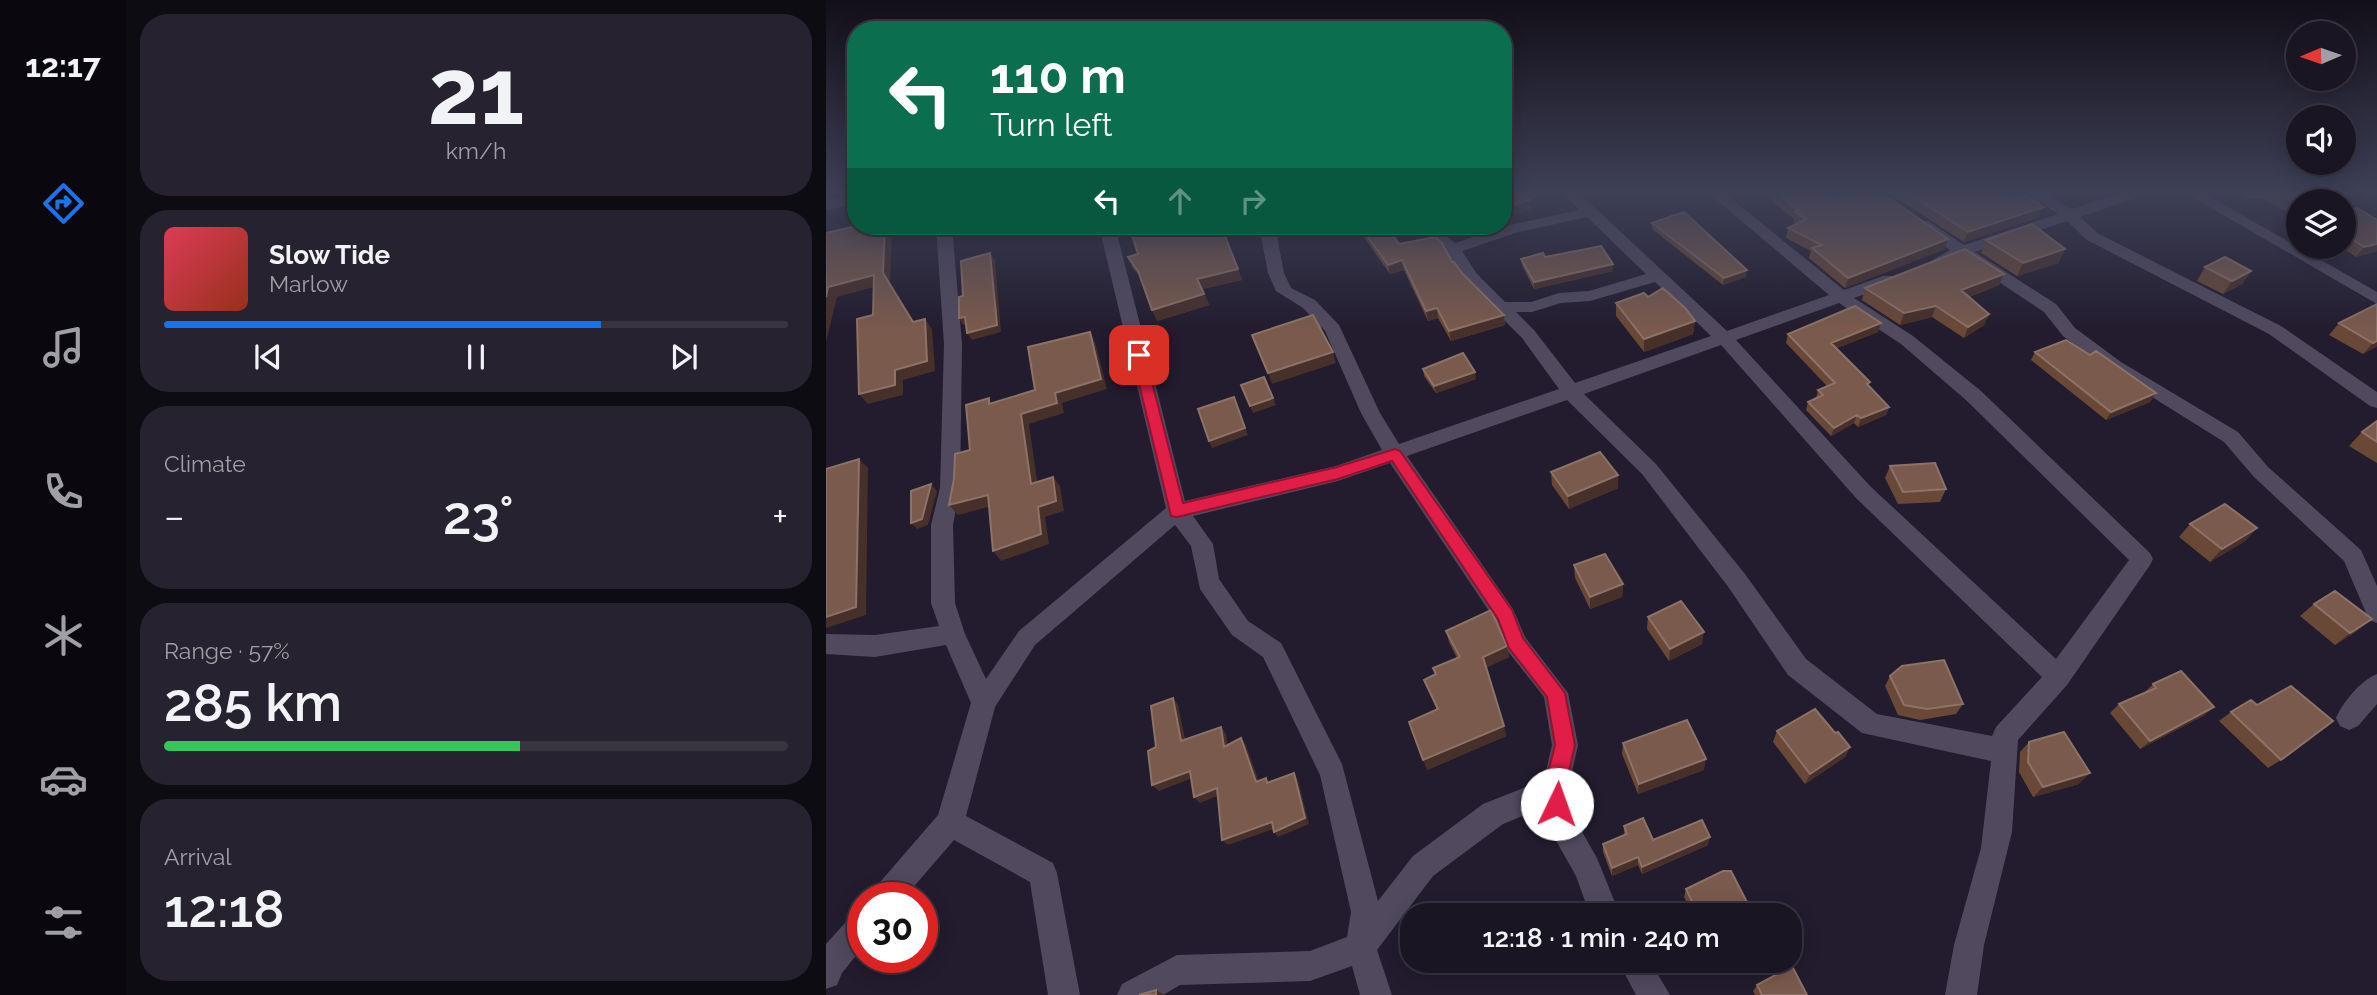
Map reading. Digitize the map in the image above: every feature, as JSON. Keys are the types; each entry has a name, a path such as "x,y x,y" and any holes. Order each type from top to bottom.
{"street":[{"path":"945,237 953,369 950,488 942,525 943,603 953,634 984,704"},
{"path":"1110,237 1177,511 1202,544 1208,582 1214,591 1240,628 1272,650 1333,773 1366,912 1361,947 1376,995"},
{"path":"1268,237 1276,273 1284,291 1310,304 1333,329 1371,413 1395,454 1505,616 1515,643 1556,693 1565,745 1555,789 1560,820 1587,868 1600,903"},
{"path":"1439,237 1451,248 1471,277 1528,334 1572,393 1649,469 1737,581 1797,667 1871,725 2005,751"},
{"path":"1451,248 1490,237"},
{"path":"1616,237 1726,339 1863,492 2059,677"},
{"path":"1772,237 1843,298 1907,340 1974,396 2142,559 2059,677 2006,736 2005,789 1992,862 1962,967 1961,995"},
{"path":"1942,237 2050,308 2069,332 2115,366 2231,437 2261,472 2353,556 2377,572"},
{"path":"1927,265 2003,237"},
{"path":"2093,237 2275,330 2377,401"},
{"path":"2270,237 2377,299"},
{"path":"899,882 950,823 984,704 1027,638 1177,511 1338,473 1903,275"},
{"path":"1503,307 1532,307 1559,298 1590,296 1657,276"},
{"path":"2353,556 2377,613"},
{"path":"826,644 875,646 953,634"},
{"path":"2349,718 2377,685"},
{"path":"1133,995 1177,970 1310,966 1361,947 1423,866 1493,814 1555,789"},
{"path":"950,823 1043,873 1064,995"},
{"path":"826,974 831,962 847,943"},
{"path":"1640,973 1654,995"}],"building":[{"path":"826,237 885,237 883,273 913,322 925,319 927,361 895,370 895,385 859,394 857,319 873,315 874,275 828,287 826,297"},
{"path":"1133,237 1226,237 1238,269 1197,279 1204,294 1152,310 1138,271 1128,257 1138,254"},
{"path":"1368,237 1394,237 1399,244 1436,237 1442,243 1452,262 1504,315 1449,331 1437,308 1426,311 1402,260 1388,265"},
{"path":"1671,237 1712,237 1747,270 1724,278"},
{"path":"1807,237 1948,239 1848,278 1812,248 1822,245"},
{"path":"1993,237 2050,237 2065,249 2023,263 1986,240"},
{"path":"2356,237 2377,237 2377,244 2364,247 2356,242"},
{"path":"1601,246 1613,264 1534,282 1521,259 1543,253 1545,257"},
{"path":"1965,249 2004,274 1961,290 1989,314 1968,327 1936,306 1904,313 1865,288"},
{"path":"990,253 997,325 967,333 965,317 959,318 959,297 963,296 961,261"},
{"path":"2225,257 2251,271 2232,281 2205,267"},
{"path":"1663,288 1695,321 1644,339 1616,303 1644,293 1648,297"},
{"path":"2377,304 2377,341 2373,343 2339,323"},
{"path":"1855,306 1881,323 1831,343 1870,382 1867,384 1889,407 1861,418 1857,415 1834,428 1808,402 1823,395 1818,390 1835,383 1788,334"},
{"path":"1313,315 1333,352 1268,373 1252,335"},
{"path":"1090,332 1101,379 1055,393 1057,403 1021,414 1031,484 1053,477 1056,501 1038,507 1041,534 993,551 988,495 949,505 955,454 970,450 966,405 989,398 989,404 1035,390 1028,347"},
{"path":"2066,340 2090,355 2096,351 2156,393 2111,412 2035,352"},
{"path":"1463,353 1475,372 1434,386 1423,369"},
{"path":"1264,377 1273,398 1250,406 1241,385"},
{"path":"1234,397 1245,428 1209,441 1198,409"},
{"path":"2377,421 2377,442 2362,432"},
{"path":"1600,452 1618,475 1568,496 1551,472"},
{"path":"859,459 856,607 826,617 826,469"},
{"path":"1935,463 1946,489 1903,492 1890,466"},
{"path":"931,484 922,519 911,523 911,491"},
{"path":"2225,504 2257,528 2222,549 2190,524"},
{"path":"1605,554 1623,584 1590,597 1574,565"},
{"path":"2335,591 2372,619 2350,633 2314,604"},
{"path":"1681,601 1704,632 1670,649 1648,617"},
{"path":"1491,610 1507,646 1483,657 1504,726 1423,760 1409,722 1438,709 1424,680 1436,674 1433,668 1460,657 1446,631"},
{"path":"1944,660 1963,704 1927,709 1904,705 1890,676 1902,666"},
{"path":"2181,671 2214,707 2150,741 2119,704 2156,688 2153,684"},
{"path":"2291,686 2333,721 2281,760 2231,712 2251,700 2257,705"},
{"path":"1173,698 1181,741 1221,727 1224,747 1241,738 1256,782 1266,778 1267,783 1294,773 1305,818 1274,832 1272,822 1222,840 1217,788 1194,797 1190,771 1152,785 1148,751 1156,747 1151,706"},
{"path":"1815,709 1850,747 1810,774 1777,731"},
{"path":"1687,720 1706,759 1639,784 1623,743"},
{"path":"2064,732 2090,773 2043,787 2028,762 2029,742"},
{"path":"1643,818 1653,840 1702,820 1710,837 1642,867 1638,857 1612,868 1603,844 1627,834 1624,826"},
{"path":"1723,871 1731,871 1747,903 1693,903 1686,889"},
{"path":"1779,973 1796,973 1807,995 1762,995 1757,985"},
{"path":"1156,990 1156,995 1139,995"}],"route":[{"path":"1139,355 1177,511 1338,473 1395,454 1505,616 1515,643 1556,693 1565,745 1555,789 1557,804"}]}
